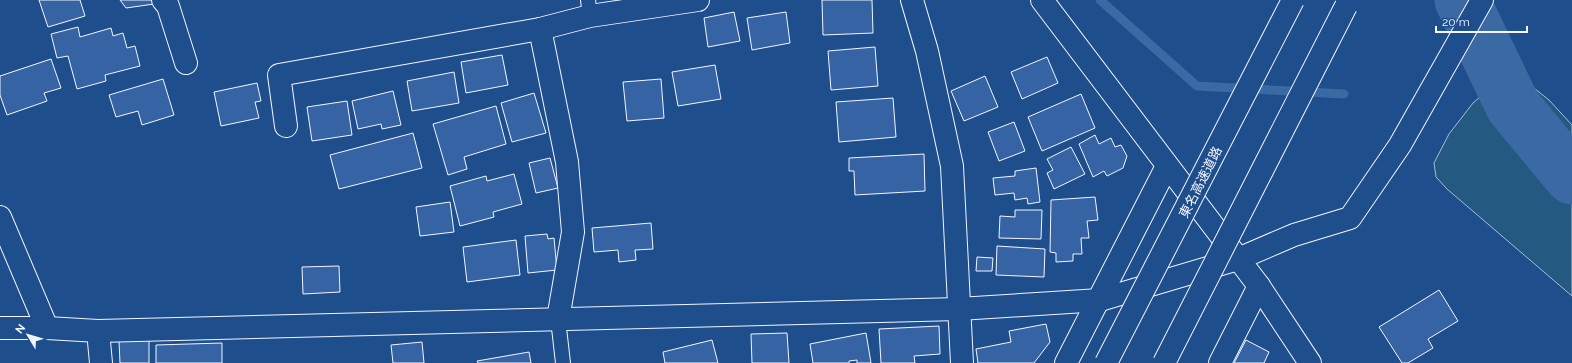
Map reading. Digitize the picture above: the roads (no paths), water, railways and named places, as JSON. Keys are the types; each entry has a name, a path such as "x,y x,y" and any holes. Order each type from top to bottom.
{"main road":[{"path":"164,0 168,6 186,63"},
{"path":"286,126 279,75 540,29 589,8 698,0"},
{"path":"912,0 927,51 952,166 962,363"},
{"path":"1042,0 1259,286 1310,363"},
{"name":"東名高速道路","path":"1106,363 1293,0"},
{"path":"0,328 47,328 98,331 959,308 1100,300 1238,259 1294,234 1350,218 1400,145 1482,0"},
{"path":"1164,363 1346,6"},
{"path":"540,29 567,162 573,232 558,319"},
{"path":"1066,363 1100,300 1167,166"},
{"path":"0,217 47,328"},
{"path":"1220,363 1259,286"},
{"path":"98,331 101,363"}],"lane":[{"path":"558,319 563,363"}],"waterway":[{"path":"1100,0 1197,86 1344,94"},
{"path":"1462,0 1513,106 1572,177"}]}
